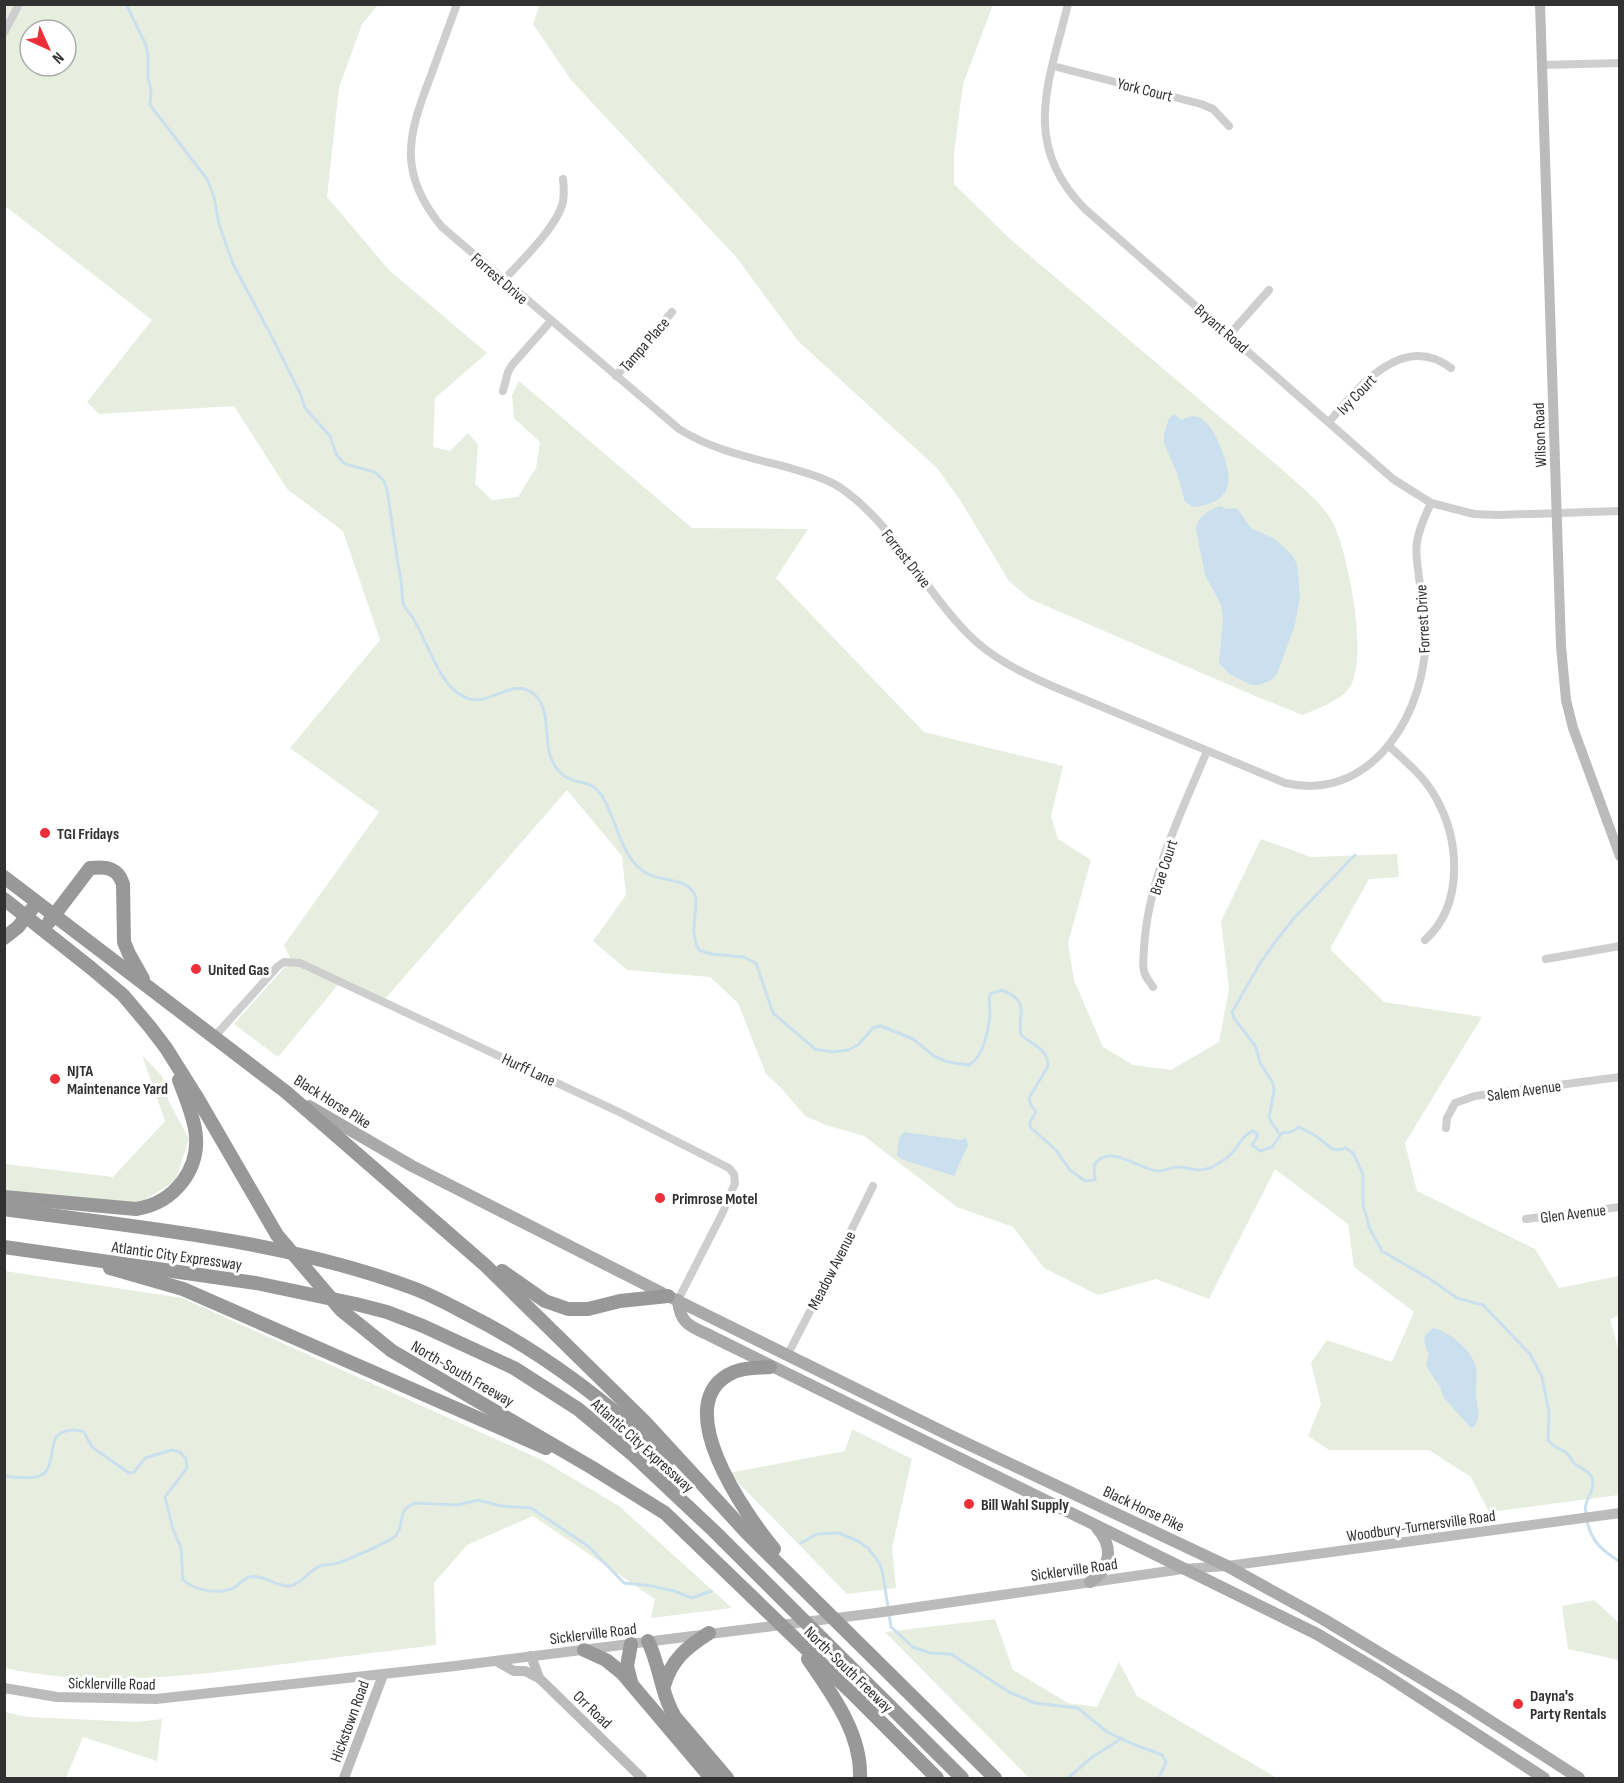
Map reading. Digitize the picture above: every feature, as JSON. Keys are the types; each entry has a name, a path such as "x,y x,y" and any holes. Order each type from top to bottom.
{"highway":[{"path":"4,900 44,929 90,868 104,866 113,870 121,877 123,884 124,942 148,986"},
{"name":"Black Horse Pike","path":"4,877 286,1092"},
{"path":"4,938 18,927 38,903"},
{"name":"North-South Freeway","path":"44,929 123,995 166,1048 277,1235 341,1310 392,1351 665,1513 853,1694 937,1779"},
{"path":"4,1197 136,1209 152,1206 168,1197 180,1186 192,1165 196,1131 166,1048"},
{"name":"North-South Freeway","path":"286,1092 485,1265 645,1422 747,1533 995,1779"},
{"name":"Atlantic City Expressway","path":"4,1209 269,1247 338,1263 421,1291 532,1349 608,1404 747,1533"},
{"path":"440,1225 545,1301 568,1309 588,1309 620,1301 673,1298"},
{"name":"Atlantic City Expressway","path":"4,1247 256,1282 356,1304 387,1312 469,1346 514,1368 578,1409 639,1460 962,1779"},
{"path":"44,1253 110,1268 183,1290 591,1467"},
{"path":"770,1367 745,1368 724,1377 711,1395 707,1406 707,1428 717,1460 752,1518 772,1546 826,1610"},
{"path":"663,1688 670,1669 680,1655 692,1644 710,1634"},
{"path":"795,1640 846,1720 858,1757 860,1779"},
{"path":"648,1641 658,1665 669,1708 727,1779"},
{"path":"631,1644 627,1666 632,1684"},
{"path":"584,1650 614,1665 711,1779"}],"main road":[{"name":"Wilson Road","path":"1540,4 1556,513 1561,646 1566,700 1573,728 1620,856"},
{"name":"Black Horse Pike","path":"286,1092 412,1166 673,1298 951,1436 1227,1566 1323,1619 1459,1701 1579,1779"},
{"path":"673,1298 679,1315 685,1322 770,1367 1317,1634 1544,1779"},
{"path":"816,1388 825,1373"},
{"path":"944,1451 951,1436"},
{"name":"Woodbury-Turnersville Road","path":"1183,1569 1227,1566 1620,1513"},
{"path":"1090,1582 1104,1570 1109,1557 1104,1537 1092,1523"},
{"name":"Sicklerville Road","path":"4,1688 57,1697 156,1699 383,1675 584,1650 889,1611 1183,1569"},
{"name":"Orr Road","path":"531,1656 539,1678 642,1779"},
{"path":"496,1661 514,1671 525,1671 539,1678"},
{"name":"Hickstown Road","path":"344,1779 383,1675"}],"street":[{"path":"4,33 19,4"},
{"name":"Forrest Drive","path":"458,4 416,115 410,142 413,176 426,207 442,227 550,322 679,429 723,449 802,472 844,490 876,519 964,631 1004,662 1052,686 1276,780 1307,786 1329,783 1359,772 1389,746 1408,716 1423,668 1426,639 1416,555 1417,543 1431,503"},
{"name":"Bryant Road","path":"1068,4 1046,98 1044,129 1049,152 1059,176 1085,209 1393,479 1431,503 1486,515 1620,511"},
{"path":"1542,65 1620,63"},
{"name":"York Court","path":"1053,66 1201,104 1213,109 1229,126"},
{"path":"503,281 551,226 559,213 564,193 563,179"},
{"path":"1229,335 1269,290"},
{"name":"Tampa Place","path":"616,376 672,312"},
{"path":"503,391 512,365 550,322"},
{"name":"Ivy Court","path":"1329,422 1367,380 1388,364 1412,357 1424,357 1442,361 1451,368"},
{"path":"1389,746 1418,773 1431,790 1443,812 1453,845 1454,868 1451,897 1440,923 1425,940"},
{"name":"Brae Court","path":"1153,987 1146,976 1143,965 1144,938 1150,908 1166,852 1207,751"},
{"path":"1546,959 1620,946"},
{"name":"Hurff Lane","path":"215,1036 278,966 284,962 300,963 620,1112 729,1168 734,1174 735,1183 722,1214 673,1298"},
{"name":"Salem Avenue","path":"1446,1128 1447,1118 1455,1103 1475,1096 1620,1077"},
{"name":"Meadow Avenue","path":"788,1354 873,1186"},
{"name":"Glen Avenue","path":"1526,1219 1620,1207"},
{"path":"1447,1715 1459,1701"}],"green space":[{"path":"540,4 993,5 963,84 954,154 954,184 1009,238 1285,472 1322,507 1332,521 1338,536 1350,581 1354,607 1357,658 1354,678 1347,691 1332,702 1303,715 1030,599 1009,581 960,500 937,468 798,341 737,258 571,80 533,24"},
{"path":"4,5 378,5 362,24 339,88 327,197 390,271 487,353 435,398 433,447 450,451 468,433 478,445 475,484 492,500 518,497 536,468 540,442 514,418 512,395 519,381 692,528 808,529 776,578 924,732 1063,766 1051,816 1058,839 1091,860 1068,943 1074,980 1103,1047 1133,1065 1171,1070 1219,1042 1229,989 1221,921 1261,839 1311,857 1397,854 1399,877 1369,879 1330,949 1384,1002 1482,1017 1405,1143 1417,1191 1535,1249 1559,1288 1619,1276 1619,1316 1610,1319 1619,1351 1619,1495 1489,1512 1471,1477 1429,1450 1329,1450 1308,1436 1321,1404 1311,1363 1327,1340 1392,1362 1414,1312 1354,1267 1348,1224 1275,1169 1209,1299 1156,1279 1098,1295 1044,1268 1013,1227 957,1207 864,1136 805,1116 766,1074 738,1003 710,977 627,970 593,941 626,895 622,856 567,790 384,1000 342,980 278,1057 234,1024 291,960 284,945 379,812 290,748 380,640 343,531 287,489 234,406 99,414 87,402 152,320 5,206"},
{"path":"142,1055 161,1075 168,1088 163,1090 189,1139 175,1181 141,1202 143,1210 5,1190 5,1164 113,1177 165,1121"},
{"path":"5,1271 182,1298 540,1459 619,1506 732,1608 651,1618 655,1599 533,1516 467,1545 434,1583 436,1645 235,1670 136,1678 70,1677 5,1668"},
{"path":"852,1429 912,1459 892,1548 896,1588 847,1594 729,1473 845,1451"},
{"path":"1594,1600 1619,1623 1619,1660 1568,1649 1562,1606"},
{"path":"995,1619 1013,1670 1068,1703 1097,1707 1119,1662 1137,1696 1277,1778 1029,1778 885,1632"},
{"path":"5,1712 27,1717 137,1722 162,1719 157,1761 83,1737 66,1778 5,1778"}],"water":[{"path":"1174,414 1181,420 1192,416 1200,417 1209,425 1217,438 1226,462 1228,481 1227,489 1216,501 1193,507 1185,502 1177,473 1164,443 1169,418"},
{"path":"1219,506 1228,509 1237,508 1251,528 1275,539 1292,555 1297,564 1300,596 1295,625 1277,674 1272,680 1259,685 1251,685 1229,674 1219,663 1223,619 1221,605 1205,575 1196,529 1201,517"},
{"path":"904,1132 961,1140 966,1138 968,1145 954,1176 901,1159 897,1155 899,1138"},
{"path":"1434,1328 1460,1343 1474,1362 1477,1371 1478,1416 1474,1427 1471,1428 1444,1398 1440,1387 1428,1369 1426,1364 1429,1354 1424,1339 1427,1333"}],"waterway":[{"path":"126,4 146,45 151,90 150,105 207,179 233,264 273,339 305,408 330,436 336,454 345,464 375,472 384,481 389,501 403,603 440,672 452,688 469,699 477,700 518,688 534,694 544,711 549,752 558,770 569,779 590,785 600,793 625,848 638,867 648,874 684,884 694,893 696,898 694,934 699,950 711,954 744,957 756,963 773,1013 815,1049 832,1052 848,1050 858,1045 873,1028 881,1026 913,1039 934,1056 948,1062 969,1065 974,1061 985,1042 990,1013 990,994 1002,990 1012,995 1020,1004 1021,1035 1042,1051 1048,1066 1029,1098 1036,1112 1030,1122 1030,1127 1056,1150 1070,1170 1085,1181 1095,1180 1094,1165 1100,1159 1108,1156 1124,1159 1150,1170 1158,1171 1179,1167 1196,1170 1208,1169 1228,1157 1243,1138 1253,1131 1258,1135 1252,1145 1260,1151 1272,1147 1282,1133 1291,1132 1299,1127 1316,1136 1331,1148 1338,1150 1346,1148 1353,1153 1363,1174 1363,1205 1370,1229 1382,1251 1457,1298 1483,1305 1530,1354 1542,1377 1549,1412 1548,1440 1553,1446 1566,1452 1573,1462 1588,1472 1592,1478 1593,1486 1586,1504 1586,1514"},
{"path":"1280,1135 1269,1118 1274,1091 1273,1083 1260,1063 1256,1047 1232,1012 1275,942 1295,917 1355,855"},
{"path":"4,1476 30,1478 42,1475 49,1466 56,1437 69,1430 84,1432 92,1447 129,1473 134,1472 145,1458 172,1450 180,1452 186,1459 187,1468 165,1497 173,1529 181,1548 183,1580 194,1587 208,1591 223,1591 235,1587 250,1577 285,1586 294,1585 320,1566 346,1560 393,1538 409,1506 416,1503 457,1505 478,1500 501,1506 531,1508 588,1546 624,1583 652,1586 692,1598 711,1591"},
{"path":"1587,1521 1599,1545 1620,1562"},
{"path":"801,1543 817,1534 839,1533 858,1541 868,1548 880,1564 891,1627 913,1647 930,1653 951,1654 1009,1692 1035,1703 1078,1708 1107,1732 1162,1755 1166,1762 1159,1778"},
{"path":"1068,1778 1091,1758 1122,1738"}],"place":[{"name":"TGI Fridays","path":"45,833"},
{"name":"United Gas","path":"196,969"},
{"name":"NJTA Maintenance Yard","path":"55,1079"},
{"name":"Primrose Motel","path":"660,1198"},
{"name":"Bill Wahl Supply","path":"969,1504"},
{"name":"Dayna's Party Rentals","path":"1518,1704"}]}
